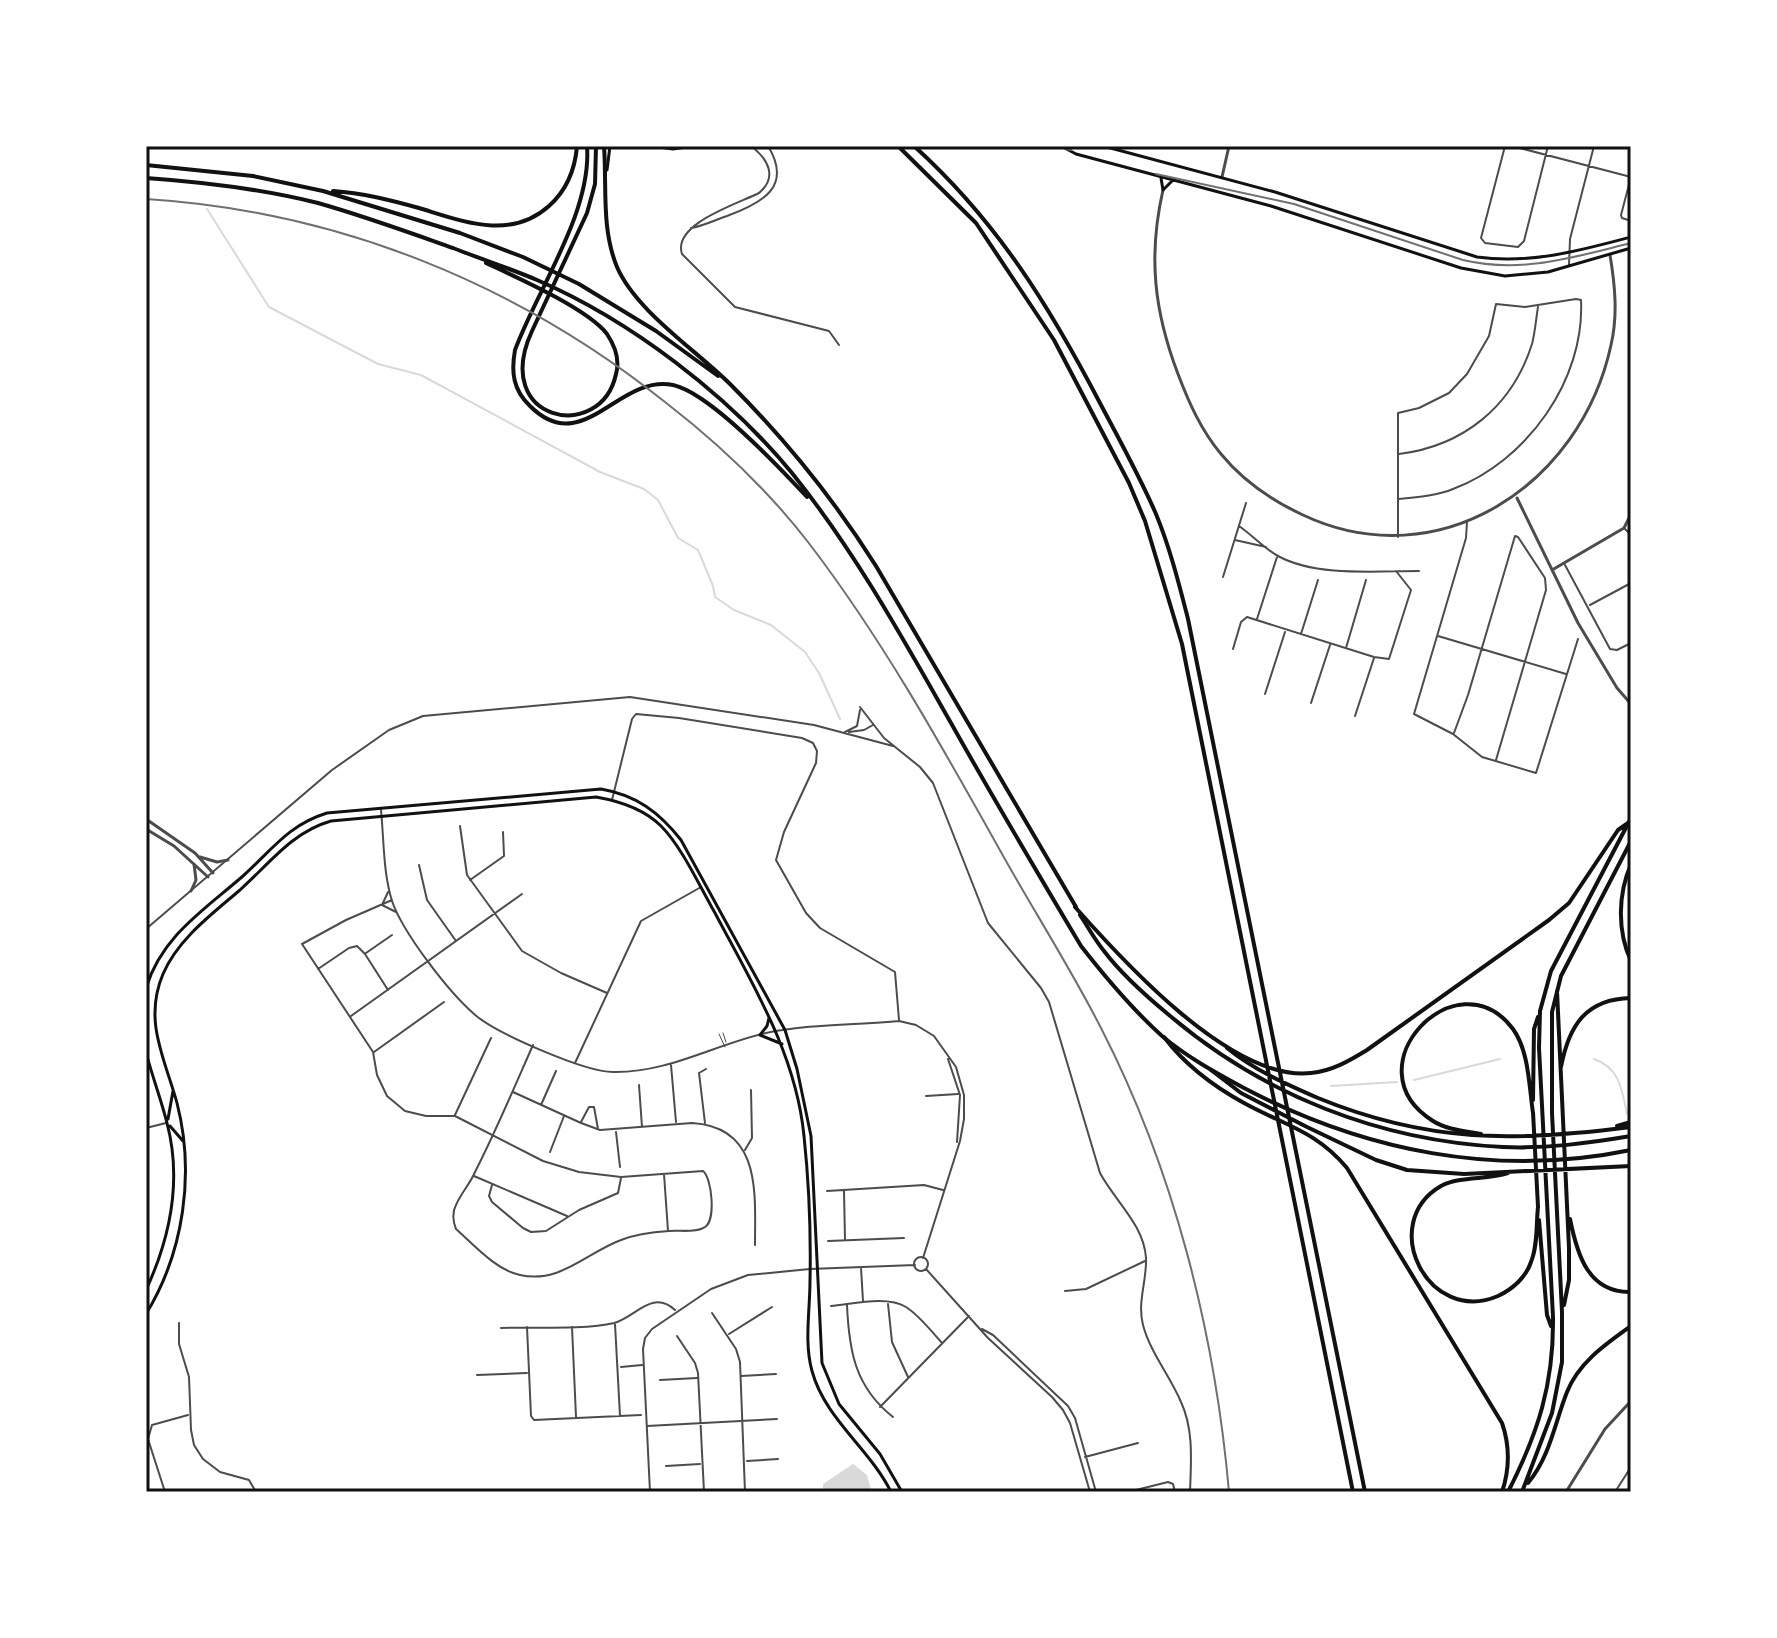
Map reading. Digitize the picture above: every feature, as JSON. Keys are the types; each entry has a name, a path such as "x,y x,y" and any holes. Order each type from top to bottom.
{"highway":[{"path":"323,191 359,192 464,222 500,227 521,223 541,213 557,198 567,185 576,162 577,146"},
{"path":"587,146 586,181 578,211 515,350 513,363 517,390 535,411 560,423 594,417 631,391 653,384 683,388 764,451 823,514"},
{"path":"455,249 536,286 600,326 615,348 618,366 609,394 597,407 574,416 563,416 537,404 525,390 520,363 524,348 587,213 595,184 596,146"},
{"path":"604,146 608,243 631,294 730,384 800,460 861,543 1075,907 1104,952 1134,985 1176,1021 1261,1080 1314,1105 1399,1133 1466,1144 1539,1147 1631,1136"},
{"path":"898,146 976,223 1032,305 1078,384 1145,521 1182,644 1353,1492"},
{"path":"914,146 984,216 1041,299 1095,393 1156,515 1188,619 1365,1492"},
{"path":"146,165 253,176 323,191 460,233 534,262 620,308 730,384"},
{"path":"146,178 235,188 315,202 539,281 573,297 651,344 742,421 790,471 823,514 870,583 1081,946 1115,989 1164,1037 1241,1093 1341,1145 1407,1170 1434,1173 1631,1168"},
{"path":"1212,1036 1255,1062 1276,1070 1308,1074 1346,1063 1569,903 1618,830 1630,820"},
{"path":"1553,1332 1547,1315 1538,1207 1533,1113 1534,1029 1551,971 1630,820"},
{"path":"1523,1490 1543,1442 1562,1362 1552,1113 1552,1012 1557,989 1577,942 1631,841"},
{"path":"1631,864 1621,902 1621,932 1631,961"},
{"path":"1075,907 1158,995 1212,1036 1256,1068 1343,1108 1427,1130 1498,1138 1566,1136 1631,1124"},
{"path":"1557,989 1569,1280 1562,1312"},
{"path":"1560,1073 1567,1043 1580,1019 1602,1002 1631,998"},
{"path":"1498,1138 1443,1126 1423,1113 1411,1099 1403,1072 1404,1053 1414,1032 1425,1020 1452,1007 1467,1006 1480,1007 1501,1018 1514,1030 1522,1048 1533,1113"},
{"path":"1505,1492 1527,1453 1543,1410 1550,1374 1553,1332 1539,1048 1540,1011"},
{"path":"1164,1037 1178,1057 1202,1076 1245,1104 1317,1139 1347,1168 1502,1423 1508,1440 1509,1458 1505,1492"},
{"path":"1211,1070 1282,1108 1316,1122 1353,1136 1428,1153 1505,1160 1574,1158 1631,1150"},
{"path":"1512,1172 1442,1186 1427,1198 1413,1227 1412,1243 1421,1271 1433,1286 1455,1298 1480,1301 1505,1293 1520,1280 1531,1263 1538,1207"},
{"path":"1567,1206 1580,1261 1591,1276 1613,1289 1631,1292"},
{"path":"1523,1490 1543,1460 1578,1372 1596,1351 1631,1326"}],"main road":[{"path":"605,183 610,146"},
{"path":"652,146 673,149 693,146"},
{"path":"1061,146 1076,154 1271,206 1461,268 1519,277 1631,248"},
{"path":"1103,146 1275,192 1477,257 1526,260 1568,254 1631,237"},
{"path":"1160,176 1163,190"},
{"path":"1163,190 1173,180"},
{"path":"146,988 157,959 178,931 290,830 327,813 601,789 614,791 648,806 666,821 681,840 785,1030 800,1081 811,1136 813,1269 808,1339 815,1379 829,1408 866,1453 891,1492"},
{"path":"215,910 308,828 331,821 596,797 640,810 661,826 701,887 776,1031 792,1070 804,1137 820,1355 839,1404 880,1454 902,1492"},
{"path":"229,887 230,894 239,891"},
{"path":"146,1314 167,1270 178,1237 186,1177 184,1142 173,1091 154,1030 157,993 162,975 175,951 224,899 216,897"},
{"path":"769,1017 766,1029 760,1035 782,1044"},
{"path":"146,1052 168,1123 174,1168 173,1205 158,1263 146,1290"},
{"path":"173,1091 168,1123 184,1142"}],"street":[{"path":"751,146 767,160 770,171 766,187 691,228 679,245 682,254 730,304 829,331 839,345"},
{"path":"691,228 756,204 773,190 778,177 777,160 768,146"},
{"path":"1221,179 1229,146"},
{"path":"1505,146 1481,238 1485,243 1518,247 1524,241 1548,146"},
{"path":"1512,146 1631,176 1621,215 1631,221"},
{"path":"1569,266 1570,239 1594,146"},
{"path":"1163,190 1153,246 1160,314 1171,355 1192,409 1218,452 1244,479 1292,510 1339,530 1398,537 1467,520 1516,496 1555,461 1597,391 1612,343 1615,308 1608,243"},
{"path":"1398,499 1454,489 1502,463 1520,446 1538,424 1570,368 1580,329 1581,303 1576,299 1538,306 1498,303 1493,308 1489,336 1467,374 1449,393 1396,415 1398,537"},
{"path":"1398,454 1440,446 1473,428 1489,415 1523,365 1532,343 1538,306"},
{"path":"1516,496 1578,623 1617,688 1631,704"},
{"path":"1223,577 1246,503"},
{"path":"1552,570 1624,528 1631,514"},
{"path":"1467,520 1466,538 1414,712 1416,716 1453,734 1476,754 1536,773 1578,639"},
{"path":"1239,526 1277,556 1317,569 1419,571"},
{"path":"1624,528 1631,535"},
{"path":"1453,734 1457,730 1515,536 1521,538 1547,584 1496,761"},
{"path":"1235,540 1267,547"},
{"path":"1257,619 1277,556"},
{"path":"1563,563 1610,649 1614,651 1631,643"},
{"path":"1233,649 1243,620 1247,617 1346,649 1389,659 1411,590 1396,571"},
{"path":"1301,635 1318,580"},
{"path":"1346,649 1366,580"},
{"path":"1589,606 1631,583"},
{"path":"1265,694 1286,631"},
{"path":"1437,636 1567,675"},
{"path":"1311,703 1330,644"},
{"path":"1355,716 1374,657"},
{"path":"146,929 332,770 389,730 423,716 630,697 814,725 893,746"},
{"path":"844,732 859,722 860,707 893,746 920,767 933,783 988,923 1049,1002 1100,1173 1136,1225 1145,1248 1142,1321 1182,1404 1189,1427 1190,1492"},
{"path":"612,800 633,715 679,718 777,733 813,743 817,751 816,763 784,832 776,860 806,913 820,928 895,972 899,1021"},
{"path":"844,732 873,725"},
{"path":"381,810 389,889 397,913 454,994 477,1017 575,1064 597,1071 614,1072 671,1065 776,1031 899,1021 916,1025 934,1036 956,1067 964,1095 964,1119 923,1258"},
{"path":"146,819 179,839 213,873"},
{"path":"460,826 470,880 522,951 561,973 607,993"},
{"path":"146,829 208,877"},
{"path":"470,880 504,856 503,832"},
{"path":"200,857 217,862 228,860"},
{"path":"191,891 196,880 193,863"},
{"path":"419,865 427,900 457,942"},
{"path":"575,1064 641,921 707,884"},
{"path":"382,905 389,889"},
{"path":"350,1017 522,894"},
{"path":"392,900 302,944 373,1052 382,1087 395,1104 413,1114 455,1116 492,1135 543,1161 579,1172 621,1177 703,1171 710,1181 712,1217 709,1225 702,1229 668,1231 621,1240 557,1274 539,1277 518,1275 499,1265 456,1229 454,1207 474,1176 492,1135 533,1045"},
{"path":"382,905 397,913"},
{"path":"365,954 392,935"},
{"path":"317,970 354,946 361,948 388,990"},
{"path":"373,1052 444,1002"},
{"path":"455,1116 491,1038"},
{"path":"948,1057 959,1094 958,1143"},
{"path":"671,1065 676,1123"},
{"path":"705,1124 699,1073 706,1069"},
{"path":"541,1105 556,1071"},
{"path":"639,1085 642,1127"},
{"path":"743,1151 752,1138 751,1090"},
{"path":"512,1091 598,1129 705,1124 729,1135 743,1151 752,1170 755,1184 755,1245"},
{"path":"926,1096 959,1094"},
{"path":"581,1123 591,1106 597,1114 598,1129"},
{"path":"550,1152 564,1116"},
{"path":"146,1128 168,1123"},
{"path":"616,1130 620,1167"},
{"path":"664,1173 668,1231"},
{"path":"474,1176 569,1216"},
{"path":"492,1185 489,1196 492,1202 531,1232 546,1231 569,1216 618,1193 621,1177"},
{"path":"827,1191 924,1185 944,1190"},
{"path":"844,1190 845,1240"},
{"path":"828,1241 904,1238"},
{"path":"915,1265 917,1259 923,1258"},
{"path":"923,1258 927,1263 926,1269"},
{"path":"1065,1291 1086,1289 1146,1261"},
{"path":"650,1492 643,1365 645,1338 652,1329 711,1289 748,1275 915,1265"},
{"path":"915,1265 919,1271 926,1269"},
{"path":"861,1267 863,1303"},
{"path":"926,1269 1063,1410 1070,1423 1090,1492"},
{"path":"501,1328 615,1323 653,1302 670,1305 676,1311"},
{"path":"888,1302 892,1342 909,1378"},
{"path":"831,1306 888,1302 906,1307 942,1343"},
{"path":"847,1305 851,1353 869,1394 893,1417"},
{"path":"727,1335 772,1307"},
{"path":"712,1313 738,1356 745,1492"},
{"path":"880,1407 970,1316"},
{"path":"179,1323 179,1344 189,1377 189,1415 194,1445 203,1459 220,1472 249,1480 256,1492"},
{"path":"615,1323 620,1416"},
{"path":"572,1326 577,1419"},
{"path":"527,1327 531,1416 538,1421 641,1415"},
{"path":"981,1328 993,1335 1068,1406 1075,1418 1096,1492"},
{"path":"677,1336 695,1363 698,1378 704,1492"},
{"path":"618,1367 643,1365"},
{"path":"477,1375 529,1373"},
{"path":"740,1376 776,1374"},
{"path":"660,1380 698,1378"},
{"path":"1566,1492 1605,1429 1631,1401"},
{"path":"165,1492 148,1439 149,1430 152,1425 189,1415"},
{"path":"647,1426 777,1419"},
{"path":"1085,1457 1138,1443"},
{"path":"745,1461 778,1459"},
{"path":"666,1466 702,1464"},
{"path":"1615,1492 1631,1467"},
{"path":"1128,1492 1168,1482 1174,1486 1175,1492"}],"lane":[{"path":"723,1033 726,1046"},
{"path":"719,1034 726,1046"}],"shaded area":[{"path":"853,1464 867,1475 871,1490 823,1492 823,1484"}],"waterway":[{"path":"207,209 269,307 378,364 421,375 600,472 644,489 658,500 678,538 698,550 715,597 734,610 771,625 805,652 819,673 840,719"},
{"path":"1414,1080 1500,1059"},
{"path":"1594,1059 1615,1074 1627,1114"},
{"path":"1331,1086 1397,1082"}],"railway":[{"path":"1055,146 1071,150"},
{"path":"1156,174 1294,204 1463,260 1485,264 1548,262 1631,243"},
{"path":"146,199 217,206 287,219 355,237 421,260 486,289 548,322 608,360 665,402 741,468 792,522 836,580 913,698 1078,986 1127,1082 1170,1195 1202,1313 1229,1492"}]}
